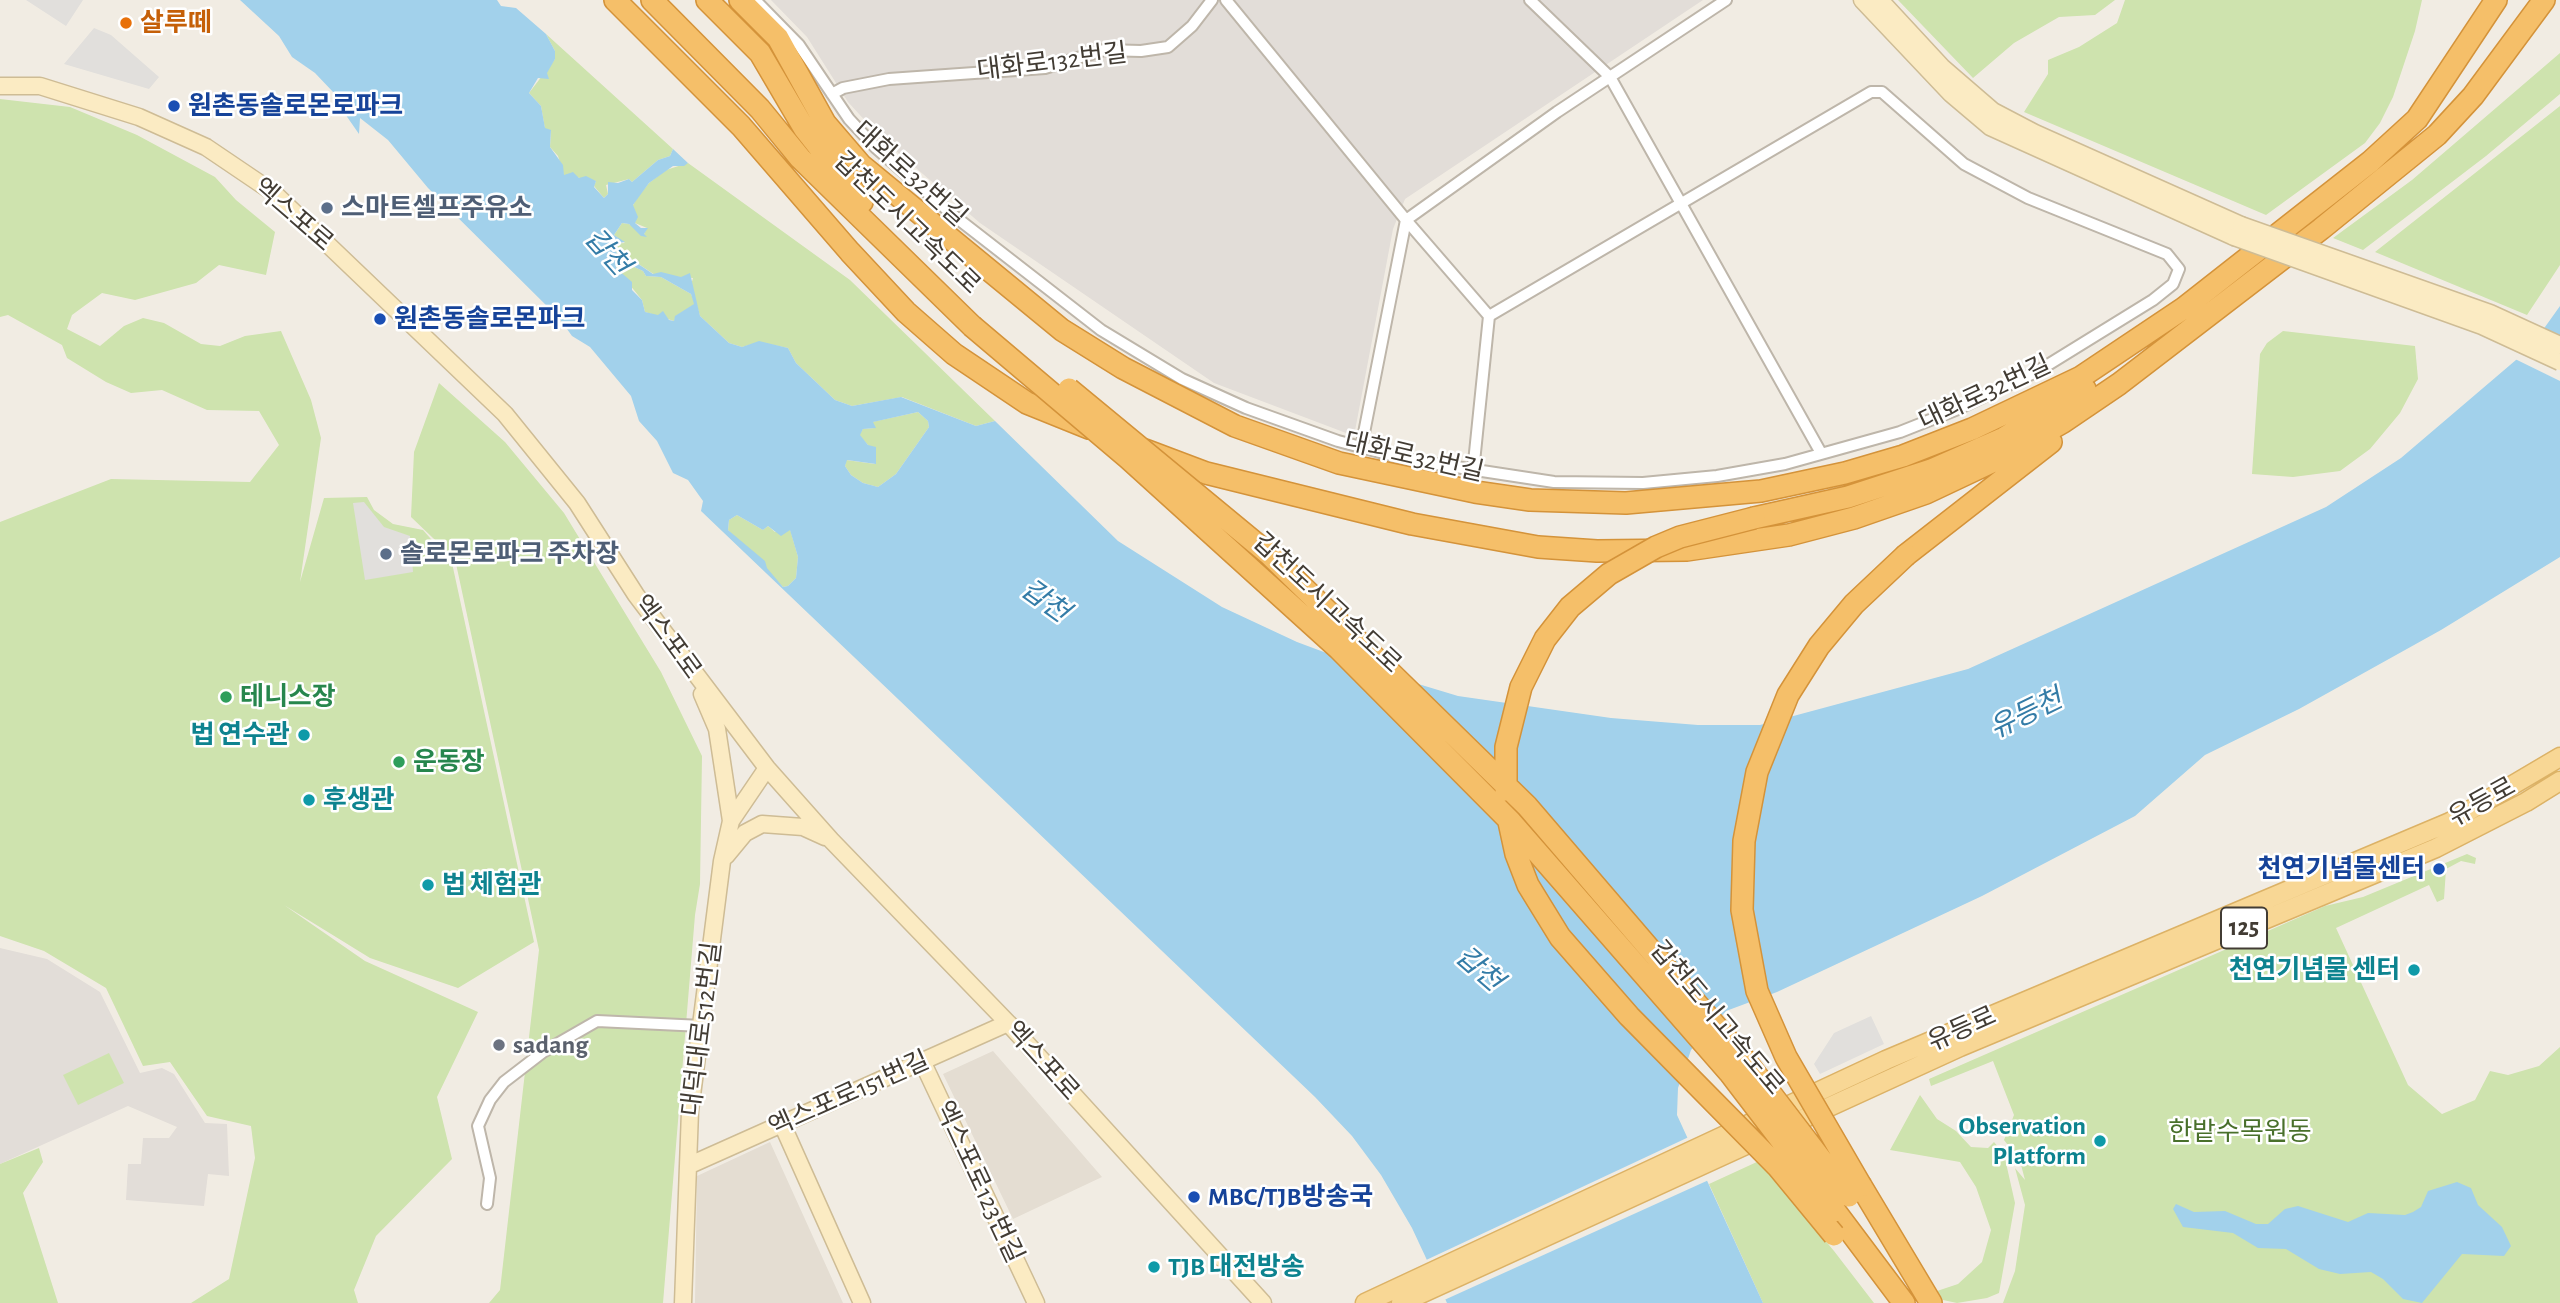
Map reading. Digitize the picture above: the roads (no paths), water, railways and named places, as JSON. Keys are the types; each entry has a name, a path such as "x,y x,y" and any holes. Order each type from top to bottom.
{"highway":[{"path":"615,0 741,126 849,252 897,302 954,354 1027,403 1206,473 1481,538 1597,551 1686,550 1799,533 1854,518 1926,493 2030,442 2119,384 2437,135 2473,96 2544,0"},
{"name":"갑천도시고속도로","path":"652,0 761,109 800,158 977,322 1269,555 1527,806 1745,1060 1930,1303"},
{"name":"갑천도시고속도로","path":"707,0 760,53 804,128 850,190 977,322"},
{"path":"740,0 778,38 825,123 843,148 1062,330 1123,368 1235,426 1339,463 1431,485 1530,499 1626,503 1721,496 1806,483 1903,456 2011,413 2081,377 2184,308 2370,162 2417,119 2496,0"},
{"path":"1894,1303 1778,1167 1629,1016 1560,937 1528,885 1516,854 1507,813 1504,769 1512,716 1534,659 1570,607 1609,574 1656,547 1680,537 1894,483 2004,438 2047,414 2115,369 2159,335 2184,308"},
{"path":"1848,1198 1757,991 1741,910 1744,841 1757,772 1788,695 1819,646 1854,604 1906,555 2099,406 2119,384"},
{"name":"갑천도시고속도로","path":"1848,1198 1904,1303"}],"main road":[{"path":"1862,0 1951,94 1990,127 2238,231 2482,326 2560,362"},
{"path":"1880,0 1942,67 1993,111 2035,133 2238,231 2490,313 2560,345"},
{"name":"엑스포로","path":"0,86 40,86 139,117 206,147 274,193 505,414 577,503 636,595 694,676 767,768 831,840 1008,1023 1262,1303"},
{"path":"694,676 717,729 730,821"},
{"name":"유등로","path":"1365,1303 1886,1060 2450,822 2560,757"},
{"name":"대덕대로512번길","path":"682,1303 690,1165 690,1111 722,860 730,821 767,768"},
{"name":"유등로","path":"1401,1303 1922,1064 2436,848 2526,802 2560,781"},
{"path":"722,860 745,833 762,824 803,827 831,840"},
{"name":"엑스포로151번길","path":"690,1165 1008,1023"},
{"name":"엑스포로123번길","path":"922,1061 1036,1303"},
{"path":"782,1124 862,1303"}],"street":[{"name":"대화로32번길","path":"755,0 799,45 832,94 876,148 953,215 1101,330 1182,379 1246,408 1362,447 1473,472 1553,482 1643,483 1785,464 1900,432 1958,409 2039,371 2153,300 2173,284 2179,269 2167,254 2028,198 1964,164 1882,92 1871,92 1682,205"},
{"name":"대화로132번길","path":"832,94 843,88 890,79 1045,68 1104,50 1141,51 1168,47 1192,26 1212,0"},
{"path":"1226,0 1406,220 1489,316 1473,472"},
{"path":"1530,0 1610,77 1821,453"},
{"path":"1362,447 1406,220 1610,77 1726,0"},
{"path":"1489,316 1682,205"},
{"path":"487,1204 490,1178 478,1126 490,1100 504,1082 543,1052 597,1021 702,1026"}],"water":[{"path":"240,0 497,0 501,6 516,8 546,34 555,51 555,59 547,73 549,79 538,78 529,93 541,106 545,128 551,130 550,147 563,165 564,175 573,172 579,178 586,176 596,181 594,187 604,198 608,194 608,182 618,183 629,179 632,182 658,160 670,156 673,149 688,163 684,166 673,166 649,183 633,205 638,217 635,223 641,228 648,228 644,234 647,237 641,236 629,224 622,223 614,235 625,242 611,244 618,255 628,257 653,274 661,272 681,277 690,273 700,316 729,343 742,347 759,341 788,348 796,363 835,400 852,406 901,397 976,426 995,421 1118,541 1222,607 1297,642 1372,670 1458,696 1611,718 1698,725 1760,725 1968,669 2326,507 2401,458 2530,348 2560,306 2560,557 2441,630 2299,709 2205,755 2135,816 1982,896 1777,992 1726,1011 1691,1050 1678,1088 1677,1115 1763,1303 1447,1303 1412,1228 1381,1175 1352,1136 1315,1097 701,511 703,501 688,480 673,473 657,441 639,421 631,396 590,347 572,336 559,318 428,188 388,140 360,118 359,134 343,111 337,111 334,93 315,73 292,57 279,36","holes":["619,260 643,271 646,276 661,277 691,294 694,304 675,316 674,321 669,320 663,311 658,315 645,312 642,300 632,290 632,282 617,269 615,263","918,412 928,421 929,427 896,474 878,487 863,483 851,475 845,466 847,460 876,464 876,447 868,445 860,435 863,429 876,428 873,422","737,515 763,530 768,526 781,536 790,530 798,557 796,578 783,587 767,568 765,561 728,530 729,520"]},
{"path":"2457,1182 2471,1188 2478,1205 2502,1227 2511,1246 2504,1256 2462,1254 2422,1303 2403,1299 2383,1279 2371,1272 2340,1274 2319,1269 2286,1249 2258,1248 2233,1233 2183,1227 2173,1209 2176,1204 2194,1212 2225,1211 2256,1224 2268,1224 2285,1209 2298,1206 2348,1222 2368,1213 2405,1215 2421,1207 2428,1191"}],"place":[{"name":"살루떼","path":"126,23"},
{"name":"원촌동솔로몬로파크","path":"174,106"},
{"name":"스마트셀프주유소","path":"327,208"},
{"name":"원촌동솔로몬파크","path":"380,319"},
{"name":"솔로몬로파크 주차장","path":"386,554"},
{"name":"테니스장","path":"226,697"},
{"name":"법 연수관","path":"304,735"},
{"name":"운동장","path":"399,762"},
{"name":"후생관","path":"309,800"},
{"name":"천연기념물센터","path":"2439,869"},
{"name":"법 체험관","path":"428,885"},
{"name":"천연기념물 센터","path":"2414,970"},
{"name":"sadang","path":"499,1045"},
{"name":"Observation Platform","path":"2100,1141"},
{"name":"MBC/TJB방송국","path":"1194,1197"},
{"name":"TJB 대전방송","path":"1154,1267"}],"water label":[{"name":"갑천","path":"607,252"},
{"name":"갑천","path":"1045,601"},
{"name":"유등천","path":"2026,714"},
{"name":"갑천","path":"1479,969"}],"park label":[{"name":"한밭수목원동","path":"2240,1132"}]}
